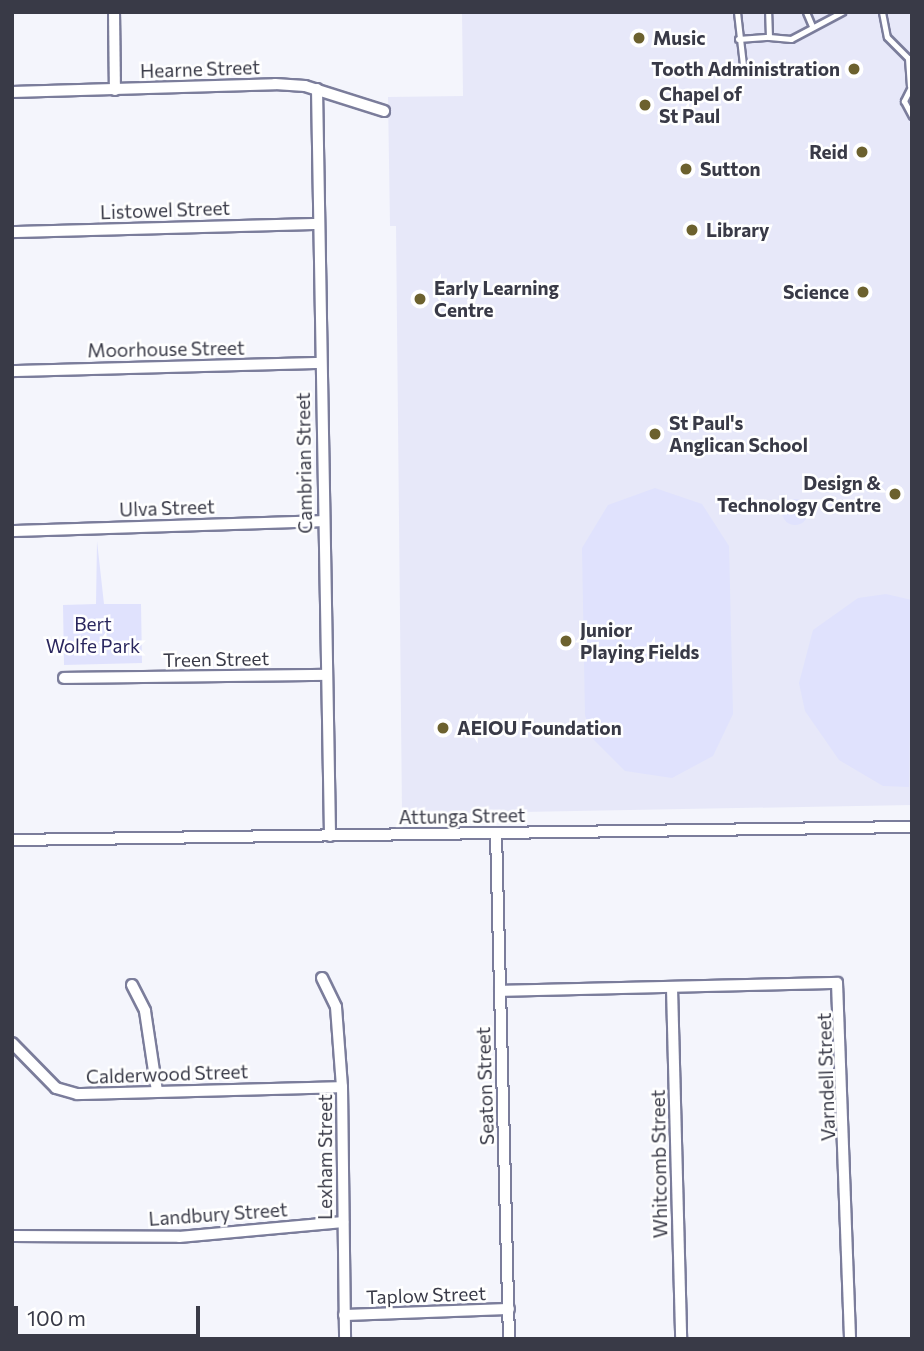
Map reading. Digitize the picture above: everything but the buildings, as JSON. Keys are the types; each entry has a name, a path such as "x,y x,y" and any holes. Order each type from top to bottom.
{"street":[{"path":"114,12 115,90"},
{"name":"Hearne Street","path":"12,92 275,84 317,89 384,111"},
{"name":"Cambrian Street","path":"317,89 322,521 330,836"},
{"name":"Listowel Street","path":"12,232 318,223"},
{"name":"Moorhouse Street","path":"12,371 320,363"},
{"name":"Ulva Street","path":"12,531 322,521"},
{"name":"Treen Street","path":"64,678 327,675"},
{"name":"Attunga Street","path":"12,840 912,827"},
{"name":"Seaton Street","path":"496,833 509,1339"},
{"name":"Lexham Street","path":"322,978 336,1007 342,1087 345,1339"},
{"name":"Varndell Street","path":"500,991 837,983 850,1339"},
{"path":"132,985 145,1011 157,1091"},
{"name":"Whitcomb Street","path":"672,988 681,1339"},
{"name":"Calderwood Street","path":"12,1043 56,1088 77,1094 342,1087"},
{"name":"Landbury Street","path":"12,1236 178,1237 342,1222"},
{"name":"Taplow Street","path":"344,1315 509,1309"}],"lane":[{"path":"737,12 743,65"},
{"path":"768,12 769,37"},
{"path":"808,12 812,26"},
{"path":"738,39 791,39 826,15 842,12"},
{"path":"881,12 887,37 910,58 911,86 904,101 912,116"}],"shaded area":[{"name":"St Paul's Anglican School","path":"462,12 912,12 912,805 402,814 396,226 390,226 388,97 463,96"}],"green space":[{"path":"655,488 702,504 729,546 733,714 713,756 672,778 625,771 592,738 585,715 582,548 608,505"},
{"path":"795,499 805,502 808,512 805,522 795,525 785,522 782,512 785,502"},
{"name":"Bert Wolfe Park","path":"97,541 104,604 141,604 142,663 64,665 63,605 96,604"},
{"path":"886,594 912,600 909,787 883,786 839,760 805,711 799,683 813,630 858,598"}],"place":[{"name":"Music","path":"639,38"},
{"name":"Tooth Administration","path":"854,69"},
{"name":"Chapel of St Paul","path":"645,105"},
{"name":"Reid","path":"862,152"},
{"name":"Sutton","path":"686,169"},
{"name":"Library","path":"692,230"},
{"name":"Science","path":"863,292"},
{"name":"Early Learning Centre","path":"420,299"},
{"name":"St Paul's Anglican School","path":"655,434"},
{"name":"Design & Technology Centre","path":"895,494"},
{"name":"Junior Playing Fields","path":"566,641"},
{"name":"AEIOU Foundation","path":"443,728"}]}
